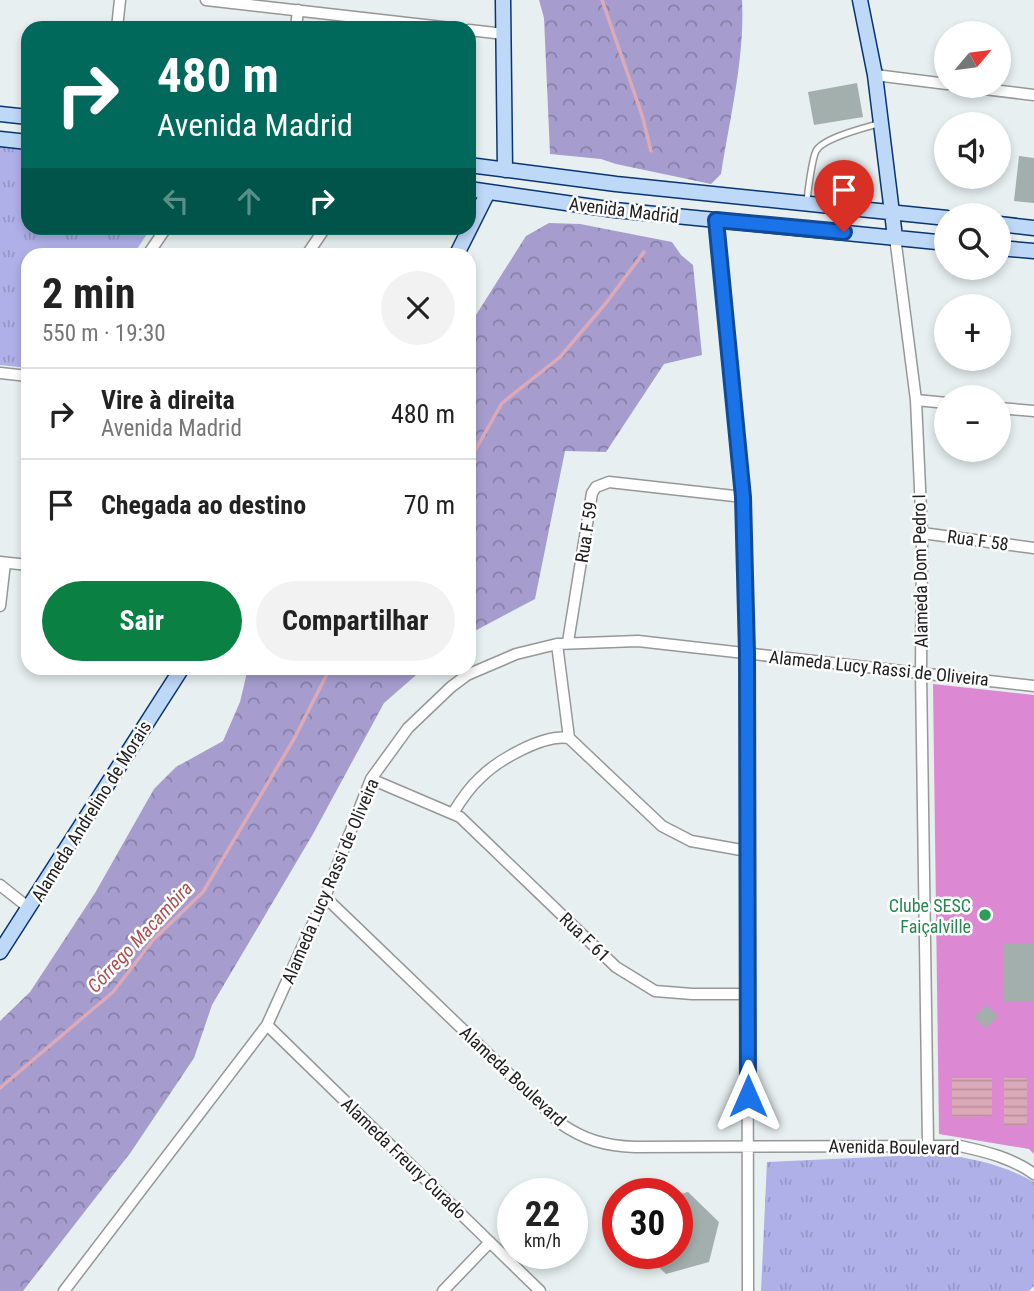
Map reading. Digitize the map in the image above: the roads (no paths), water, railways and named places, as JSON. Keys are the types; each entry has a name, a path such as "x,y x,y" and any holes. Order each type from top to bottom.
{"main road":[{"path":"503,0 505,170"},
{"name":"Alameda Dom Pedro I","path":"860,0 875,75 895,237"},
{"path":"0,114 21,116"},
{"path":"0,139 21,141"},
{"name":"Avenida Madrid","path":"476,167 934,216"},
{"name":"Avenida Madrid","path":"476,191 615,210 934,242"},
{"path":"476,216 488,192"},
{"path":"1011,225 1034,228"},
{"path":"1011,249 1034,251"},
{"name":"Alameda Andrelino de Morais","path":"0,952 178,675"}],"street":[{"path":"118,21 120,0"},
{"path":"206,0 255,3 392,21"},
{"path":"297,21 298,10"},
{"path":"476,31 504,34"},
{"path":"875,75 934,82"},
{"path":"1012,92 1034,95"},
{"path":"716,220 743,497 747,653 748,1291"},
{"name":"Alameda Dom Pedro I","path":"895,237 915,400 922,533 921,673 928,1145"},
{"path":"0,373 21,375"},
{"path":"915,400 934,402"},
{"path":"1011,409 1034,411"},
{"name":"Rua F 59","path":"563,643 592,493 596,487 609,482 743,497"},
{"name":"Rua F 58","path":"922,533 1034,548"},
{"path":"0,606 3,562 21,564"},
{"name":"Alameda Lucy Rassi de Oliveira","path":"476,671 516,654 563,643 638,641 1034,686"},
{"path":"563,643 569,738"},
{"name":"Alameda Lucy Rassi de Oliveira","path":"64,1291 267,1025 326,897 371,779 408,729 467,675"},
{"path":"453,813 481,776 542,741 562,737 569,738 662,826 691,841 747,851"},
{"name":"Rua F 61","path":"371,779 460,817 616,967 655,991 748,994"},
{"path":"0,885 29,908"},
{"name":"Alameda Boulevard","path":"326,897 560,1123 575,1133 592,1141 614,1146 748,1147"},
{"name":"Alameda Freury Curado","path":"267,1025 540,1291"},
{"name":"Avenida Boulevard","path":"748,1147 960,1146 991,1153 1034,1174"},
{"path":"443,1291 490,1242"}],"lane":[{"path":"806,202 816,151 824,143 858,129 881,124"}],"waterway":[{"name":"Córrego Macambira","path":"602,0 642,115 651,151"},
{"name":"Córrego Macambira","path":"476,449 502,403 560,357 606,303 644,252"},
{"name":"Córrego Macambira","path":"0,1088 113,992 153,940 203,892 294,739 326,675"}],"place":[{"name":"Clube SESC Faiçalville","path":"985,915"}]}
